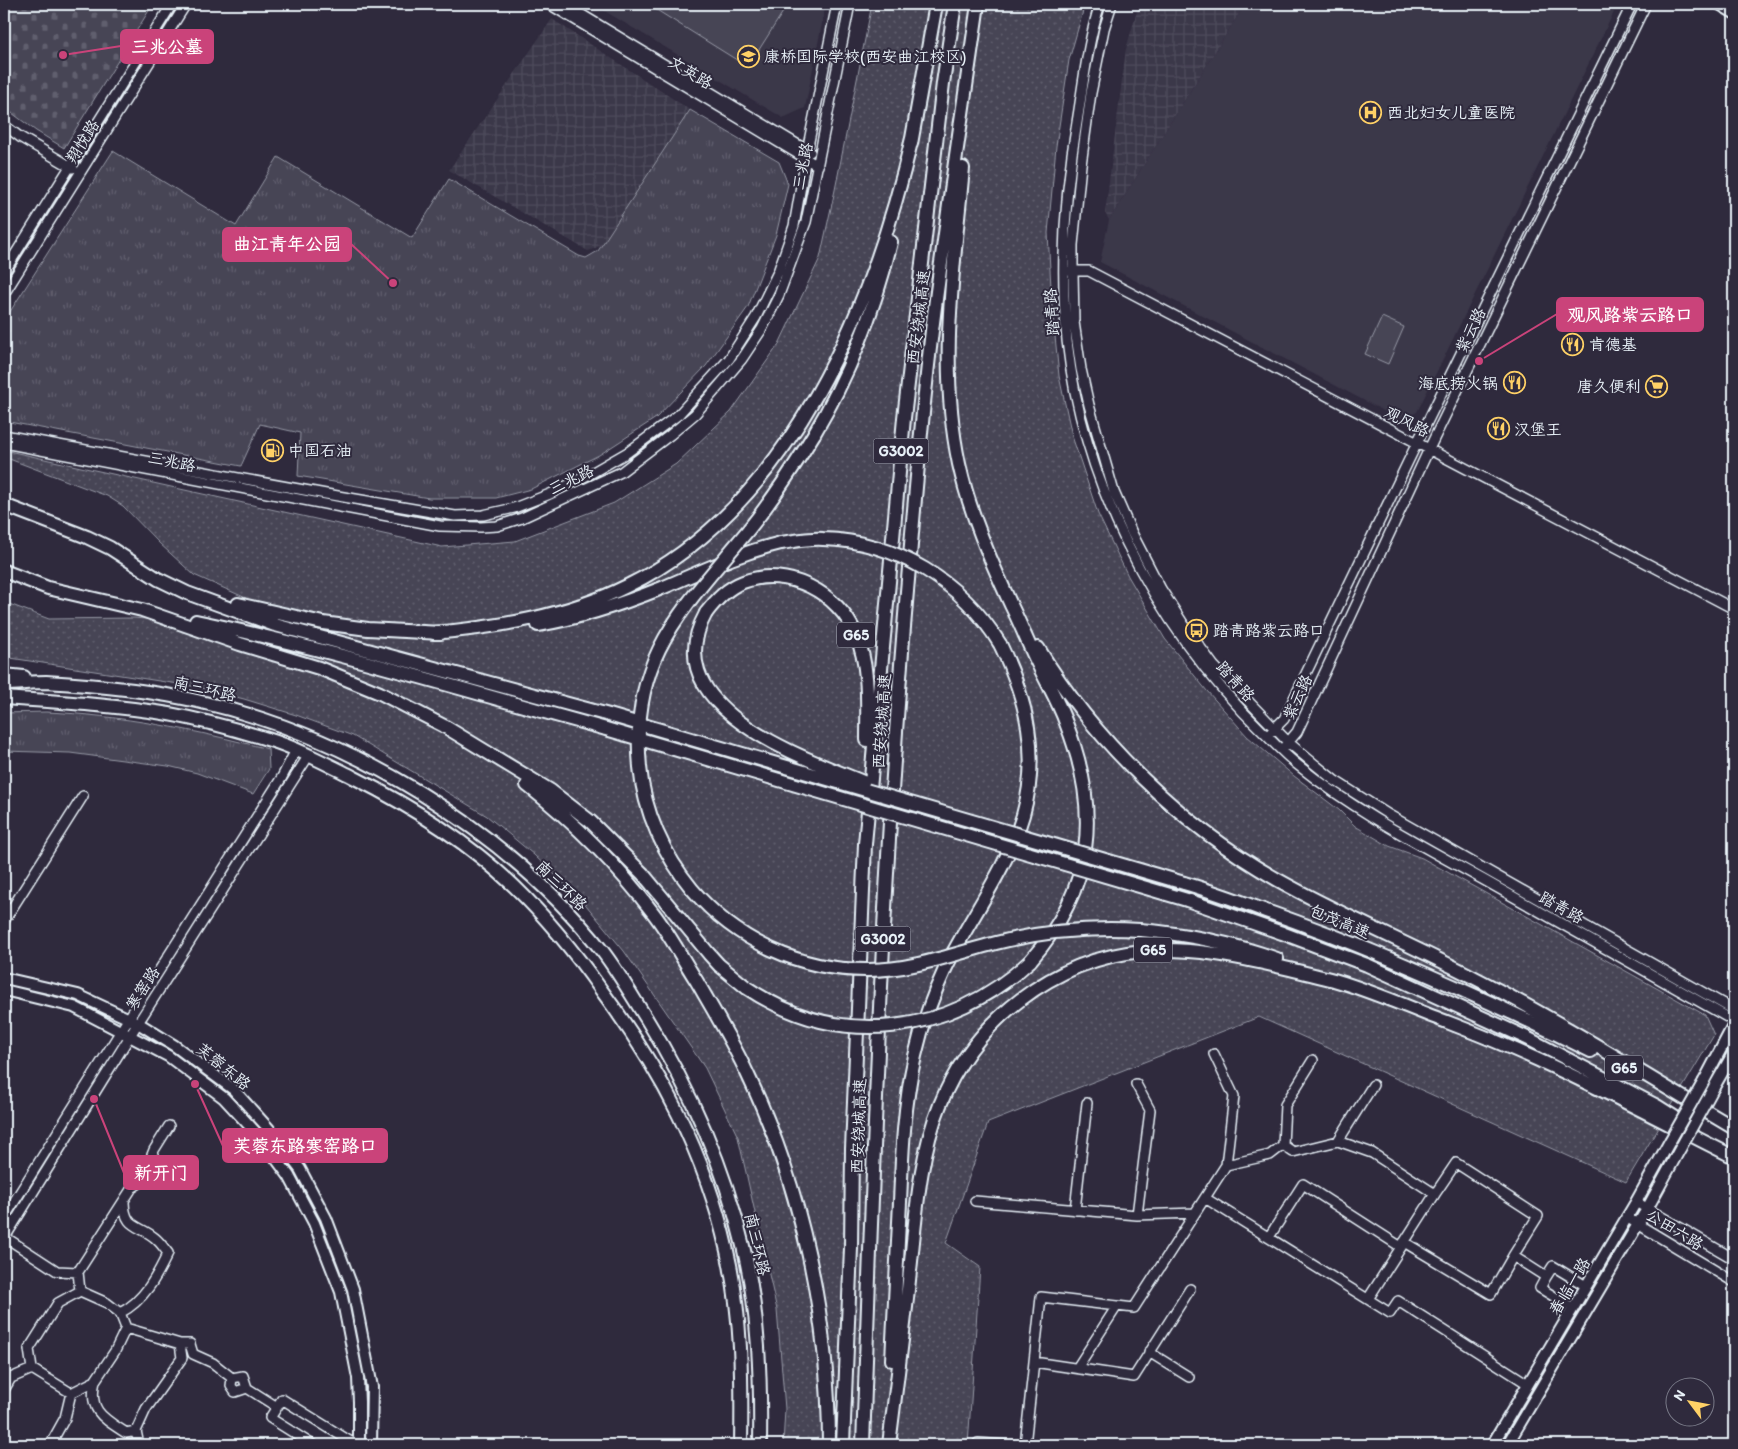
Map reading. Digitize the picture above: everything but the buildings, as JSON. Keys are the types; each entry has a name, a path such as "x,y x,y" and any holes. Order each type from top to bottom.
{"highway":[{"path":"936,4 893,236 878,290 849,366 814,434 779,490 679,615 662,643 649,674 640,716 639,747 646,802 656,830 675,866 688,883 706,904 728,924 752,940 790,957 829,967 870,970 887,969 917,964 997,943 1046,934 1097,928 1140,930 1195,936 1240,947 1335,980"},
{"name":"西安绕城高速","path":"843,1445 858,988 867,820 904,418 943,83 955,4"},
{"name":"西安绕城高速","path":"863,1445 880,1001 888,847 901,663 938,282 978,4"},
{"path":"4,571 48,588 142,610 311,666 358,684 438,723 551,792 590,821 643,874 719,965 747,988 779,1006 828,1023 858,1027 897,1025 930,1019 974,1002 1006,982 1030,961 1058,926 1075,888 1086,839 1087,806 1082,770 1066,722 986,552 971,509 959,463 949,407 949,313 975,26"},
{"path":"433,633 457,631 543,616 612,594 674,559 699,540 731,510 759,478 786,442 818,391 852,323 872,276 888,230 912,138"},
{"path":"4,505 87,537 110,548 166,583 187,593 276,625 609,716 911,802"},
{"path":"187,593 323,623 368,629 433,633 499,631 581,617 661,588 737,556 781,543 810,539 836,540 868,545 905,558 938,577 962,596 982,619 1000,644 1019,687 1026,714 1030,753 1029,786 1015,838 999,873 945,969 923,1022 915,1054 907,1100 903,1140 888,1445"},
{"name":"G65","path":"867,820 867,727 864,667 857,636 843,614 828,598 808,586 786,578 771,577 756,578 735,586 722,595 706,613 699,627 696,640 696,662 703,684 708,692 727,712 749,729 772,743 911,802"},
{"path":"1011,605 1050,669 1089,721 1144,779 1186,817 1214,839 1241,858 1320,902 1514,998 1709,1113"},
{"name":"G65","path":"142,610 246,632 606,729 1187,900 1282,932 1367,965 1527,1038 1657,1106 1734,1156"},
{"path":"4,675 43,682"},
{"name":"南三环路","path":"4,684 43,682 138,691 194,701 247,715 309,737 347,754 411,788 466,823 524,871 580,926 603,952 652,1027 693,1105 717,1159 737,1223 750,1283 759,1366 760,1445"},
{"name":"南三环路","path":"4,698 86,704 167,714 260,737 296,750 378,790 418,813 462,844 513,885 550,923 574,952 648,1058 675,1107 696,1152 709,1186 732,1274 741,1348 741,1445"},
{"path":"4,702 39,701"},
{"path":"488,754 543,797 580,830 638,894 671,939 715,1012 748,1074 779,1151 808,1249 821,1319 825,1353 829,1445"},
{"name":"包茂高速","path":"911,802 1184,882 1339,938 1512,1012 1647,1079 1734,1128"},
{"name":"G65","path":"888,1445 928,1142 948,1087 970,1050 994,1022 1031,991 1058,975 1092,961 1133,952 1180,950 1222,954 1335,980 1505,1045 1734,1156"}],"main road":[{"path":"1719,4 1734,13"},
{"name":"芙蓉东路","path":"4,978 78,995 138,1023 175,1046 233,1088 269,1129 300,1169 326,1218 353,1289 372,1387 371,1445"},
{"name":"芙蓉东路","path":"4,990 74,1007 168,1056 224,1098 260,1137 289,1176 314,1223 341,1292 358,1378 360,1402 357,1445"},
{"name":"春临一路","path":"1492,1445 1636,1202 1704,1081 1734,1022"},
{"name":"春临一路","path":"1507,1445 1647,1209 1734,1052"}],"street":[{"name":"翔悦路","path":"4,272 172,4"},
{"name":"翔悦路","path":"4,294 186,4"},
{"name":"文英路","path":"549,4 807,155"},
{"name":"文英路","path":"564,4 818,162"},
{"name":"三兆路","path":"4,435 455,516 483,515 514,508 550,494 588,475 628,452 678,415 729,359 756,317 778,272 794,226 837,4"},
{"name":"三兆路","path":"4,443 440,526 489,526 522,518 621,472 689,420 720,386 762,329 779,295 806,222 850,4"},
{"name":"踏青路","path":"1100,4 1089,46 1073,143 1064,226 1068,271 1074,322 1089,405 1114,492 1132,534 1161,589 1202,650 1220,672 1288,742 1334,780 1389,815 1734,1010"},
{"name":"踏青路","path":"1112,4 1104,29 1090,93 1073,245 1068,271 1065,319 1075,388 1095,464 1122,536 1159,602 1198,661 1222,690 1281,750 1322,783 1382,823 1734,1022"},
{"name":"紫云路","path":"1267,736 1284,719 1632,4"},
{"name":"紫云路","path":"1281,750 1297,732 1429,449 1646,4"},
{"path":"4,125 20,137 80,172"},
{"name":"观风路","path":"1068,271 1088,271 1734,609"},
{"name":"寒窑路","path":"4,1218 276,785 296,750"},
{"name":"寒窑路","path":"4,1238 309,755"},
{"path":"4,921 83,796"},
{"path":"1025,1445 1041,1297 1134,1308 1226,1165 1234,1096 1214,1054"},
{"path":"1226,1165 1270,1155 1283,1145 1286,1104 1313,1060"},
{"path":"1136,1084 1150,1110 1137,1215"},
{"path":"1338,1141 1374,1085"},
{"path":"1075,1210 1087,1103"},
{"path":"80,1291 78,1272 132,1188 141,1182 154,1150 168,1126"},
{"path":"1283,1145 1293,1152 1338,1141 1372,1153 1435,1194"},
{"path":"1269,1237 1303,1184 1403,1244 1491,1294 1538,1216 1456,1163 1435,1194 1403,1244 1368,1299"},
{"path":"1205,1198 1390,1312 1398,1300 1528,1384"},
{"path":"120,1313 132,1307 155,1280 168,1253 156,1238 130,1222 125,1215 124,1201"},
{"path":"975,1201 1137,1215 1195,1213"},
{"name":"公田六路","path":"1636,1202 1734,1259"},
{"name":"公田六路","path":"1626,1217 1734,1282"},
{"path":"4,1238 57,1271 78,1272"},
{"path":"1513,1256 1546,1277"},
{"path":"1573,1308 1540,1288 1546,1277 1553,1266 1586,1286"},
{"path":"1034,1362 1134,1377 1190,1289"},
{"path":"80,1291 107,1303 120,1313 126,1328 115,1351 95,1381 92,1393 94,1405 100,1415 126,1433 136,1431"},
{"path":"71,1393 32,1369 29,1349 58,1302 80,1291"},
{"path":"1077,1368 1117,1306"},
{"path":"126,1328 180,1344 190,1344 193,1354"},
{"path":"180,1344 182,1358"},
{"path":"1149,1352 1189,1378"},
{"path":"139,1445 136,1431 146,1409 182,1358 193,1354 213,1363 232,1378 243,1376 247,1388 277,1407"},
{"path":"4,1390 11,1378 32,1369"},
{"path":"50,1445 65,1418 71,1393 95,1381"},
{"path":"313,1445 270,1418 282,1399 357,1445"},
{"path":"976,1445 978,1443 1004,1445"}],"shaded area":[{"name":"康桥国际学校(西安曲江校区)","path":"593,4 826,4 805,108 783,118"},
{"path":"1139,4 1245,4 1109,220 1105,213 1126,49"},
{"name":"西北妇女儿童医院","path":"1245,4 1618,4 1417,412 1401,420 1100,262 1109,220"},
{"path":"552,19 690,110 603,245 588,251 449,170"}],"green space":[{"path":"4,4 153,4 64,148 36,131 4,107"},
{"path":"647,4 788,4 748,67"},
{"path":"872,4 1085,4 1069,60 1056,146 1048,233 1052,306 1059,376 1072,436 1098,514 1128,576 1165,639 1207,691 1247,736 1294,776 1339,810 1355,826 1389,846 1422,858 1705,1015 1714,1035 1626,1182 1259,1017 988,1123 946,1243 980,1267 968,1445 783,1445 785,1409 777,1310 738,1137 705,1068 624,951 586,905 534,855 487,816 353,736 296,715 198,687 4,657 4,602 49,619 133,618 159,620 228,645 246,598 194,575 123,506 107,496 4,457 4,450 442,547 515,541 614,503 676,464 731,412 779,344 820,258"},
{"path":"690,110 779,162 788,184 776,235 748,307 706,366 656,418 599,455 531,489 496,498 429,498 298,476 300,433 260,424 241,466 4,421 4,321 113,151 236,226 278,157 412,238 449,179 579,256 586,258 598,251"},
{"path":"1382,317 1404,327 1388,364 1365,354"},
{"path":"46,712 102,716 157,724 268,749 269,769 253,794 197,773 168,766 70,753 4,751 4,713"}],"place":[{"name":"三兆公墓","path":"63,55"},
{"name":"康桥国际学校(西安曲江校区)","path":"748,56"},
{"name":"西北妇女儿童医院","path":"1371,112"},
{"name":"曲江青年公园","path":"393,283"},
{"name":"肯德基","path":"1573,344"},
{"name":"观风路紫云路口","path":"1479,361"},
{"name":"海底捞火锅","path":"1514,383"},
{"name":"唐久便利","path":"1657,386"},
{"name":"汉堡王","path":"1498,429"},
{"name":"中国石油","path":"272,450"},
{"name":"踏青路紫云路口","path":"1197,630"},
{"name":"芙蓉东路寒窑路口","path":"195,1084"},
{"name":"新开门","path":"94,1099"}]}
